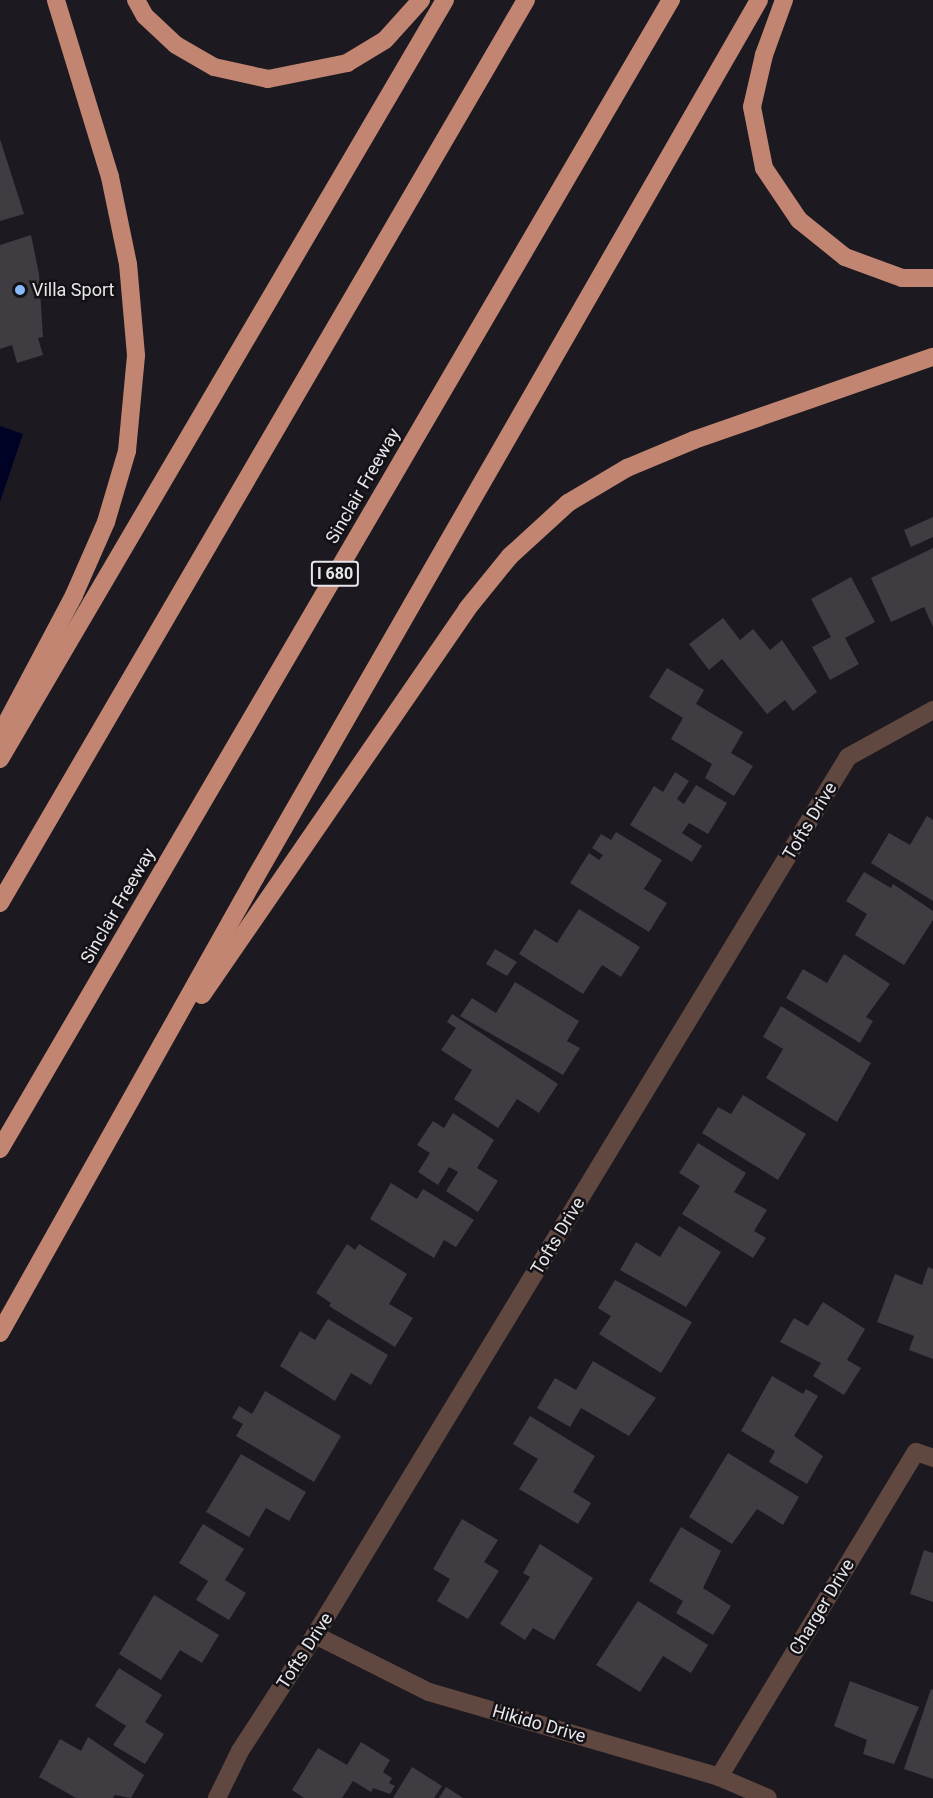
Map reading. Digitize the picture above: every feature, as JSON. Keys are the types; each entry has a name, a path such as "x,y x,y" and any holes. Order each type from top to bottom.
{"highway":[{"path":"0,735 74,596 106,522 127,451 136,355 128,264 110,177 56,0"},
{"path":"136,0 145,16 176,45 214,67 268,79 347,63 385,40 421,0"},
{"path":"0,759 445,0"},
{"path":"0,903 526,0"},
{"name":"Sinclair Freeway","path":"0,1149 671,0"},
{"path":"0,1333 108,1144 255,878 759,0"},
{"path":"784,0 764,55 753,107 764,168 799,220 845,257 902,278 933,278"},
{"path":"108,1144 275,888 467,609 510,556 568,503 627,468 694,440 933,357"}],"street":[{"name":"Tofts Drive","path":"217,1798 240,1751 315,1635 848,757 933,710"},
{"name":"Charger Drive","path":"719,1777 916,1452 933,1458"},
{"name":"Hikido Drive","path":"315,1635 429,1692 719,1777 768,1798"}],"water":[{"path":"0,426 23,434 0,502"}],"building":[{"path":"0,139 24,214 0,221"},
{"name":"Villa Sport","path":"31,235 39,274 43,337 38,338 43,355 17,363 12,345 0,349 0,245"},
{"path":"933,517 933,537 911,547 904,530"},
{"path":"933,548 933,627 924,607 891,622 871,578"},
{"path":"851,577 875,622 845,638 859,664 830,680 812,647 831,637 811,599"},
{"path":"723,618 740,640 753,629 770,650 782,640 817,692 793,711 785,700 767,714 722,659 709,670 689,644"},
{"path":"667,668 704,690 696,704 743,732 731,753 753,766 734,796 705,778 712,764 671,739 683,718 649,697"},
{"path":"675,772 689,781 677,799 684,804 696,785 727,803 708,834 689,823 682,833 702,846 692,862 630,825 654,786 663,792"},
{"path":"927,816 933,820 933,901 871,863 889,833 910,845"},
{"path":"616,832 662,860 644,889 667,903 649,932 570,883 589,853 599,860 603,855 592,848 601,834 611,840"},
{"path":"864,872 891,888 893,884 933,911 933,920 904,965 855,935 867,914 846,901"},
{"path":"579,909 640,947 621,977 602,965 583,994 519,954 535,929 557,943"},
{"path":"495,949 517,962 507,976 486,964"},
{"path":"844,954 890,984 866,1017 873,1021 860,1043 786,998 803,969 827,983"},
{"path":"515,982 579,1021 567,1041 580,1048 563,1075 460,1016 472,998 496,1013"},
{"path":"781,1006 871,1063 837,1122 766,1078 783,1049 763,1037"},
{"path":"452,1014 558,1084 539,1113 517,1099 498,1128 454,1099 472,1070 441,1050 456,1028 447,1022"},
{"path":"743,1095 806,1134 778,1180 702,1133 718,1107 731,1114"},
{"path":"453,1113 494,1140 477,1168 498,1181 478,1212 446,1191 458,1172 449,1167 438,1185 418,1172 430,1153 417,1145 433,1121 444,1128"},
{"path":"698,1143 746,1173 734,1192 767,1210 754,1231 766,1238 753,1258 682,1214 700,1186 679,1173"},
{"path":"391,1183 417,1199 423,1189 474,1220 456,1247 444,1240 434,1258 370,1219"},
{"path":"679,1226 721,1252 686,1307 620,1270 636,1242 660,1257"},
{"path":"347,1244 355,1250 359,1244 407,1274 389,1304 413,1318 395,1347 329,1306 331,1303 316,1293"},
{"path":"928,1267 933,1269 933,1359 909,1350 914,1336 877,1322 895,1274 922,1285"},
{"path":"615,1280 692,1322 661,1373 599,1334 611,1316 598,1308"},
{"path":"823,1302 865,1329 847,1360 861,1368 844,1395 813,1376 821,1363 780,1342 794,1318 808,1326"},
{"path":"328,1319 388,1355 371,1385 351,1373 335,1401 280,1366 300,1331 315,1340"},
{"path":"593,1361 656,1398 629,1436 581,1408 570,1427 537,1408 555,1378 576,1390"},
{"path":"772,1376 803,1394 806,1389 818,1396 794,1436 823,1456 807,1484 769,1462 775,1451 741,1431"},
{"path":"265,1391 341,1436 314,1482 236,1436 243,1424 232,1418 239,1406 252,1414"},
{"path":"530,1416 595,1456 573,1492 591,1503 578,1524 519,1489 538,1459 513,1444"},
{"path":"728,1453 799,1497 783,1525 757,1509 732,1544 689,1517"},
{"path":"241,1454 306,1492 289,1521 266,1508 249,1537 206,1512"},
{"path":"462,1519 498,1540 484,1562 499,1571 468,1619 437,1601 450,1579 433,1569"},
{"path":"203,1524 244,1549 225,1580 246,1593 229,1620 196,1600 208,1581 179,1563"},
{"path":"681,1527 721,1551 703,1588 731,1606 713,1635 676,1613 683,1601 649,1581"},
{"path":"540,1544 593,1578 554,1640 533,1628 525,1640 500,1624 530,1577 523,1573"},
{"path":"924,1550 933,1553 933,1602 910,1594"},
{"path":"154,1595 219,1635 202,1663 180,1650 161,1680 119,1654"},
{"path":"638,1601 708,1645 691,1673 663,1656 640,1692 596,1665"},
{"path":"119,1668 162,1695 145,1722 164,1734 145,1764 113,1745 126,1726 95,1706"},
{"path":"850,1681 919,1707 894,1764 863,1754 867,1740 834,1726"},
{"path":"931,1689 933,1690 933,1779 904,1769"},
{"path":"88,1737 144,1775 131,1798 115,1795 113,1798 76,1798 39,1777 60,1739 81,1751"},
{"path":"361,1742 390,1760 383,1772 392,1778 389,1783 395,1786 390,1794 373,1788 371,1792 353,1781 342,1798 304,1798 292,1790 318,1748 347,1765"},
{"path":"412,1767 442,1786 434,1798 393,1798"},
{"path":"446,1787 463,1798 439,1798"}],"place":[{"name":"Villa Sport","path":"20,290"}]}
